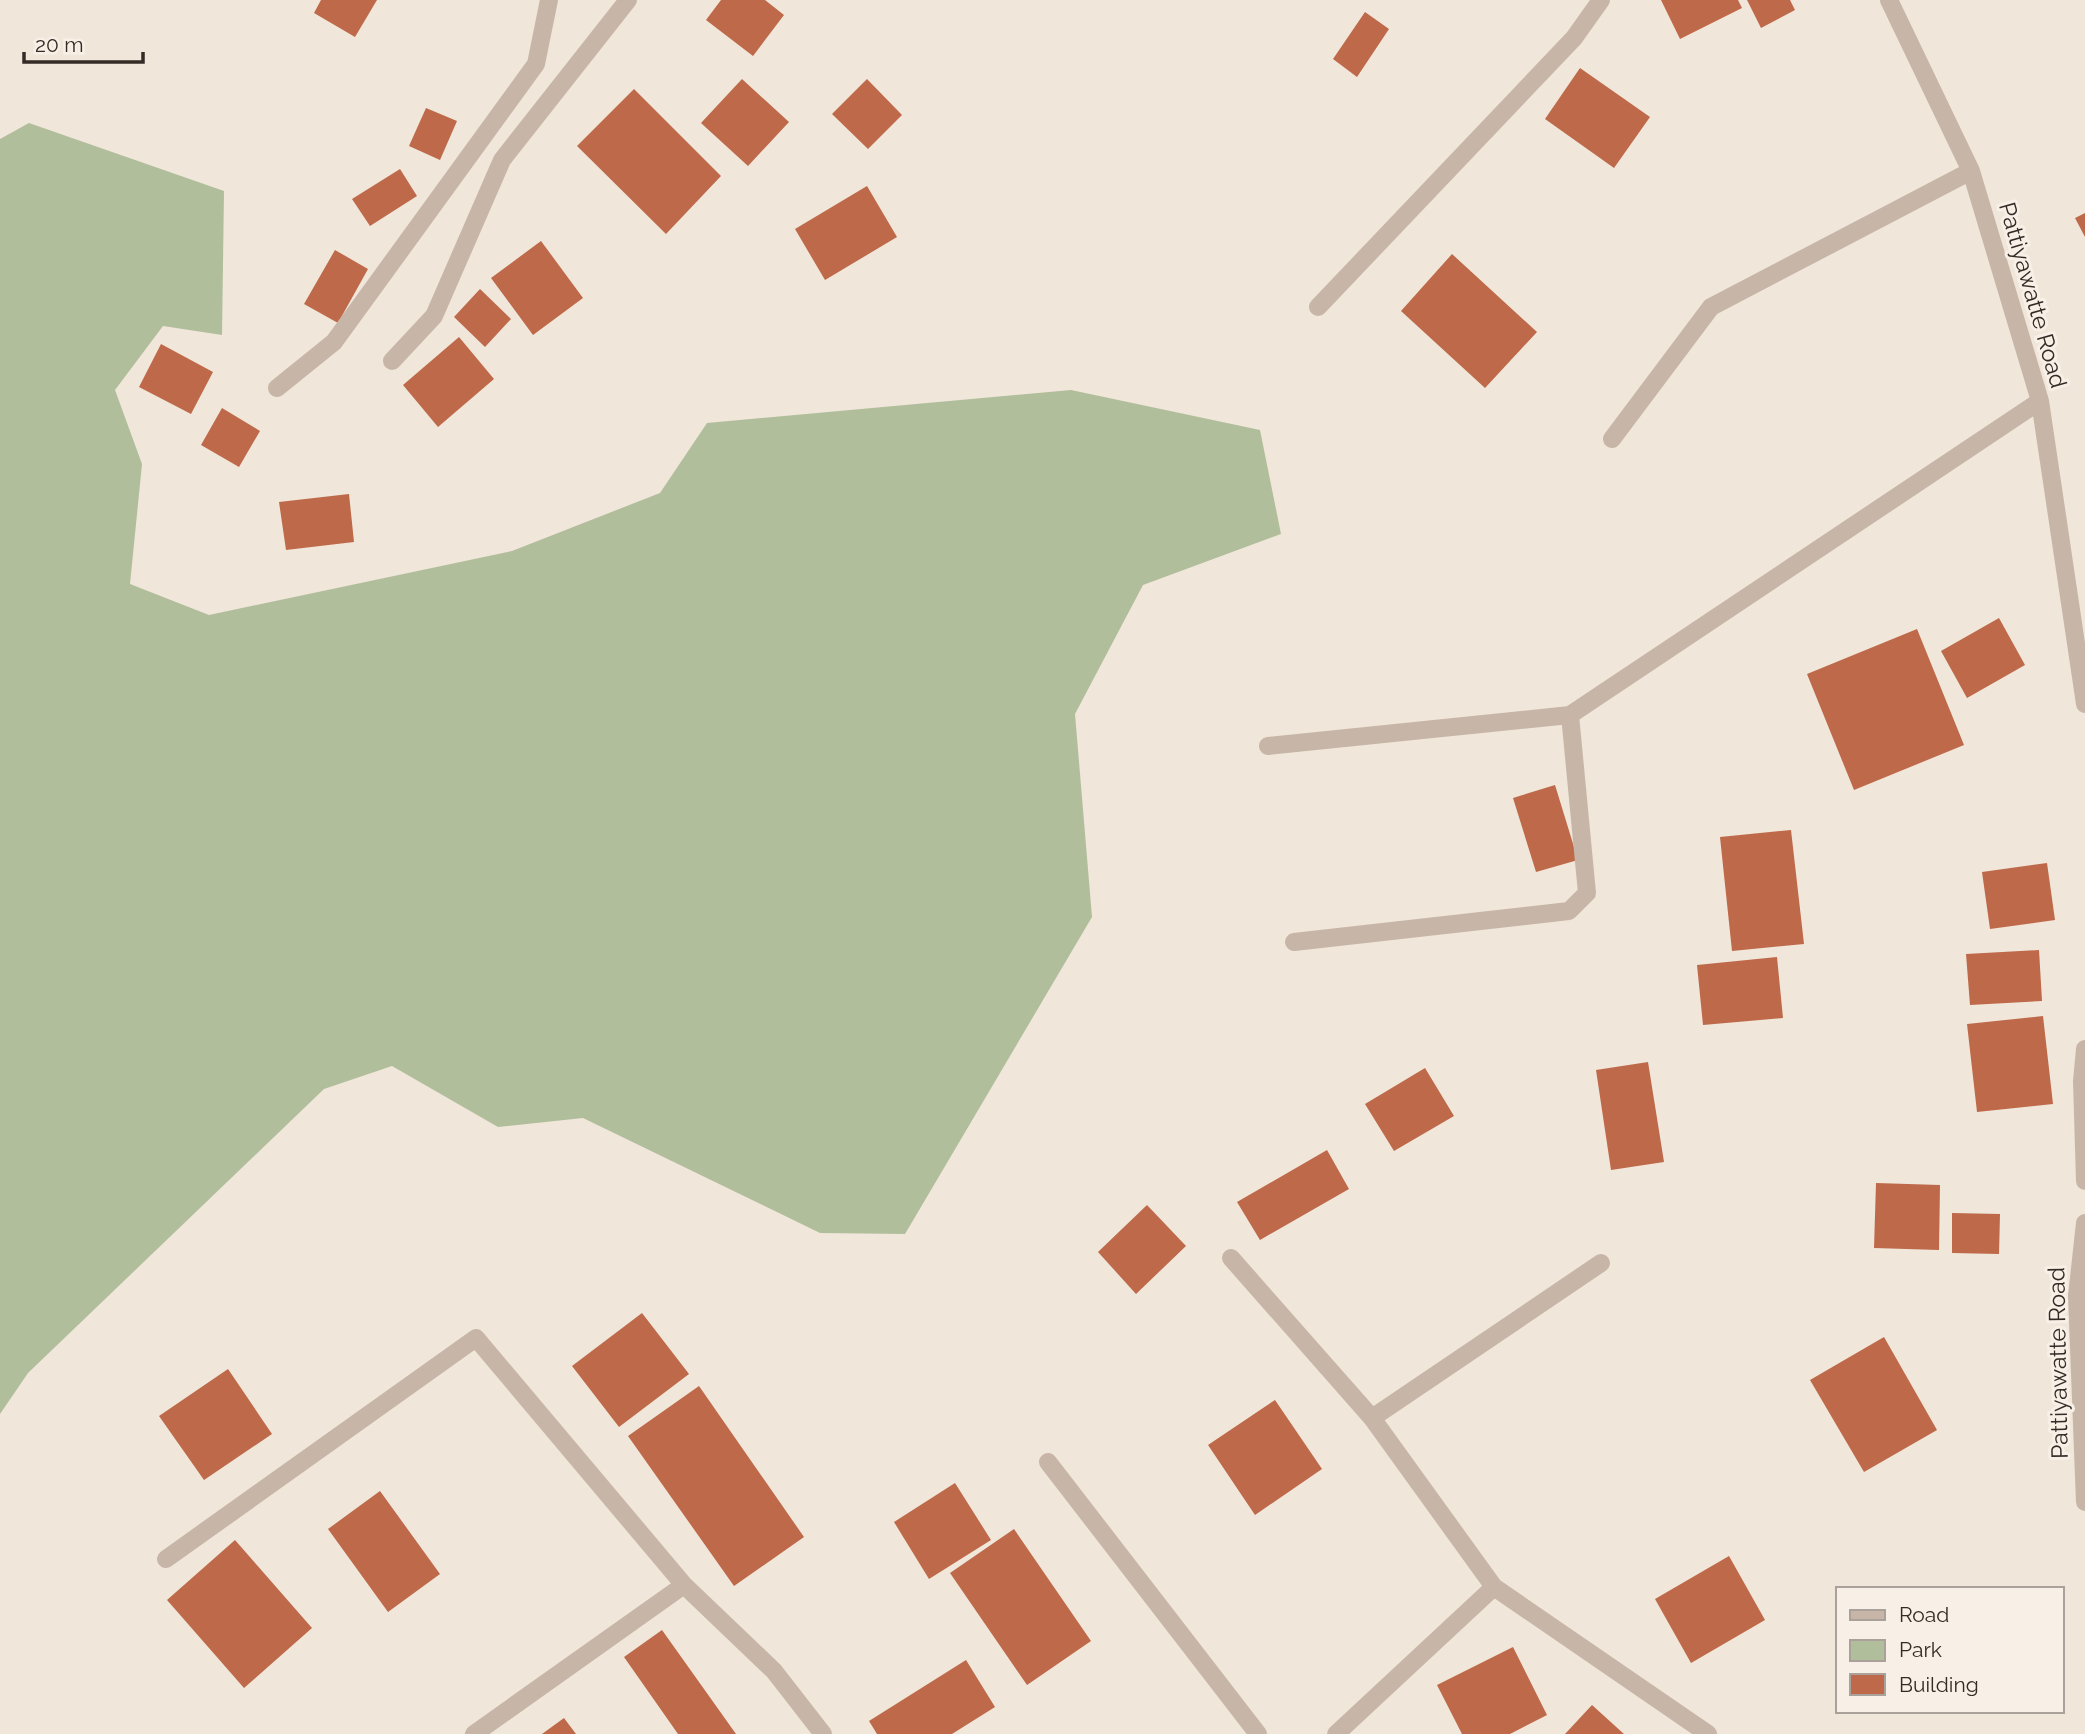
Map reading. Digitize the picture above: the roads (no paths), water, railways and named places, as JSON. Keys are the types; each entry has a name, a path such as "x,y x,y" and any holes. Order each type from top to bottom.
{"street":[{"path":"277,388 334,342 536,64 549,0"},
{"path":"392,361 434,316 502,160 628,0"},
{"path":"1318,307 1574,38 1601,0"},
{"name":"Pattiyawatte Road","path":"1889,0 1971,171 2040,401 2085,704"},
{"path":"1612,439 1712,307 1971,171"},
{"path":"1268,746 1570,715 2040,401"},
{"path":"2069,596 2085,584"},
{"path":"1294,942 1569,911 1587,893 1570,715"},
{"path":"2085,1049 2082,1081 2085,1181"},
{"name":"Pattiyawatte Road","path":"2085,1223 2077,1296 2085,1502"},
{"path":"1231,1258 1372,1418 1494,1587 1709,1734"},
{"path":"1372,1418 1601,1263"},
{"path":"166,1559 477,1338 684,1585 774,1671 823,1734"},
{"path":"1048,1462 1258,1734"},
{"path":"474,1734 684,1585"},
{"path":"1336,1734 1494,1587"}]}
